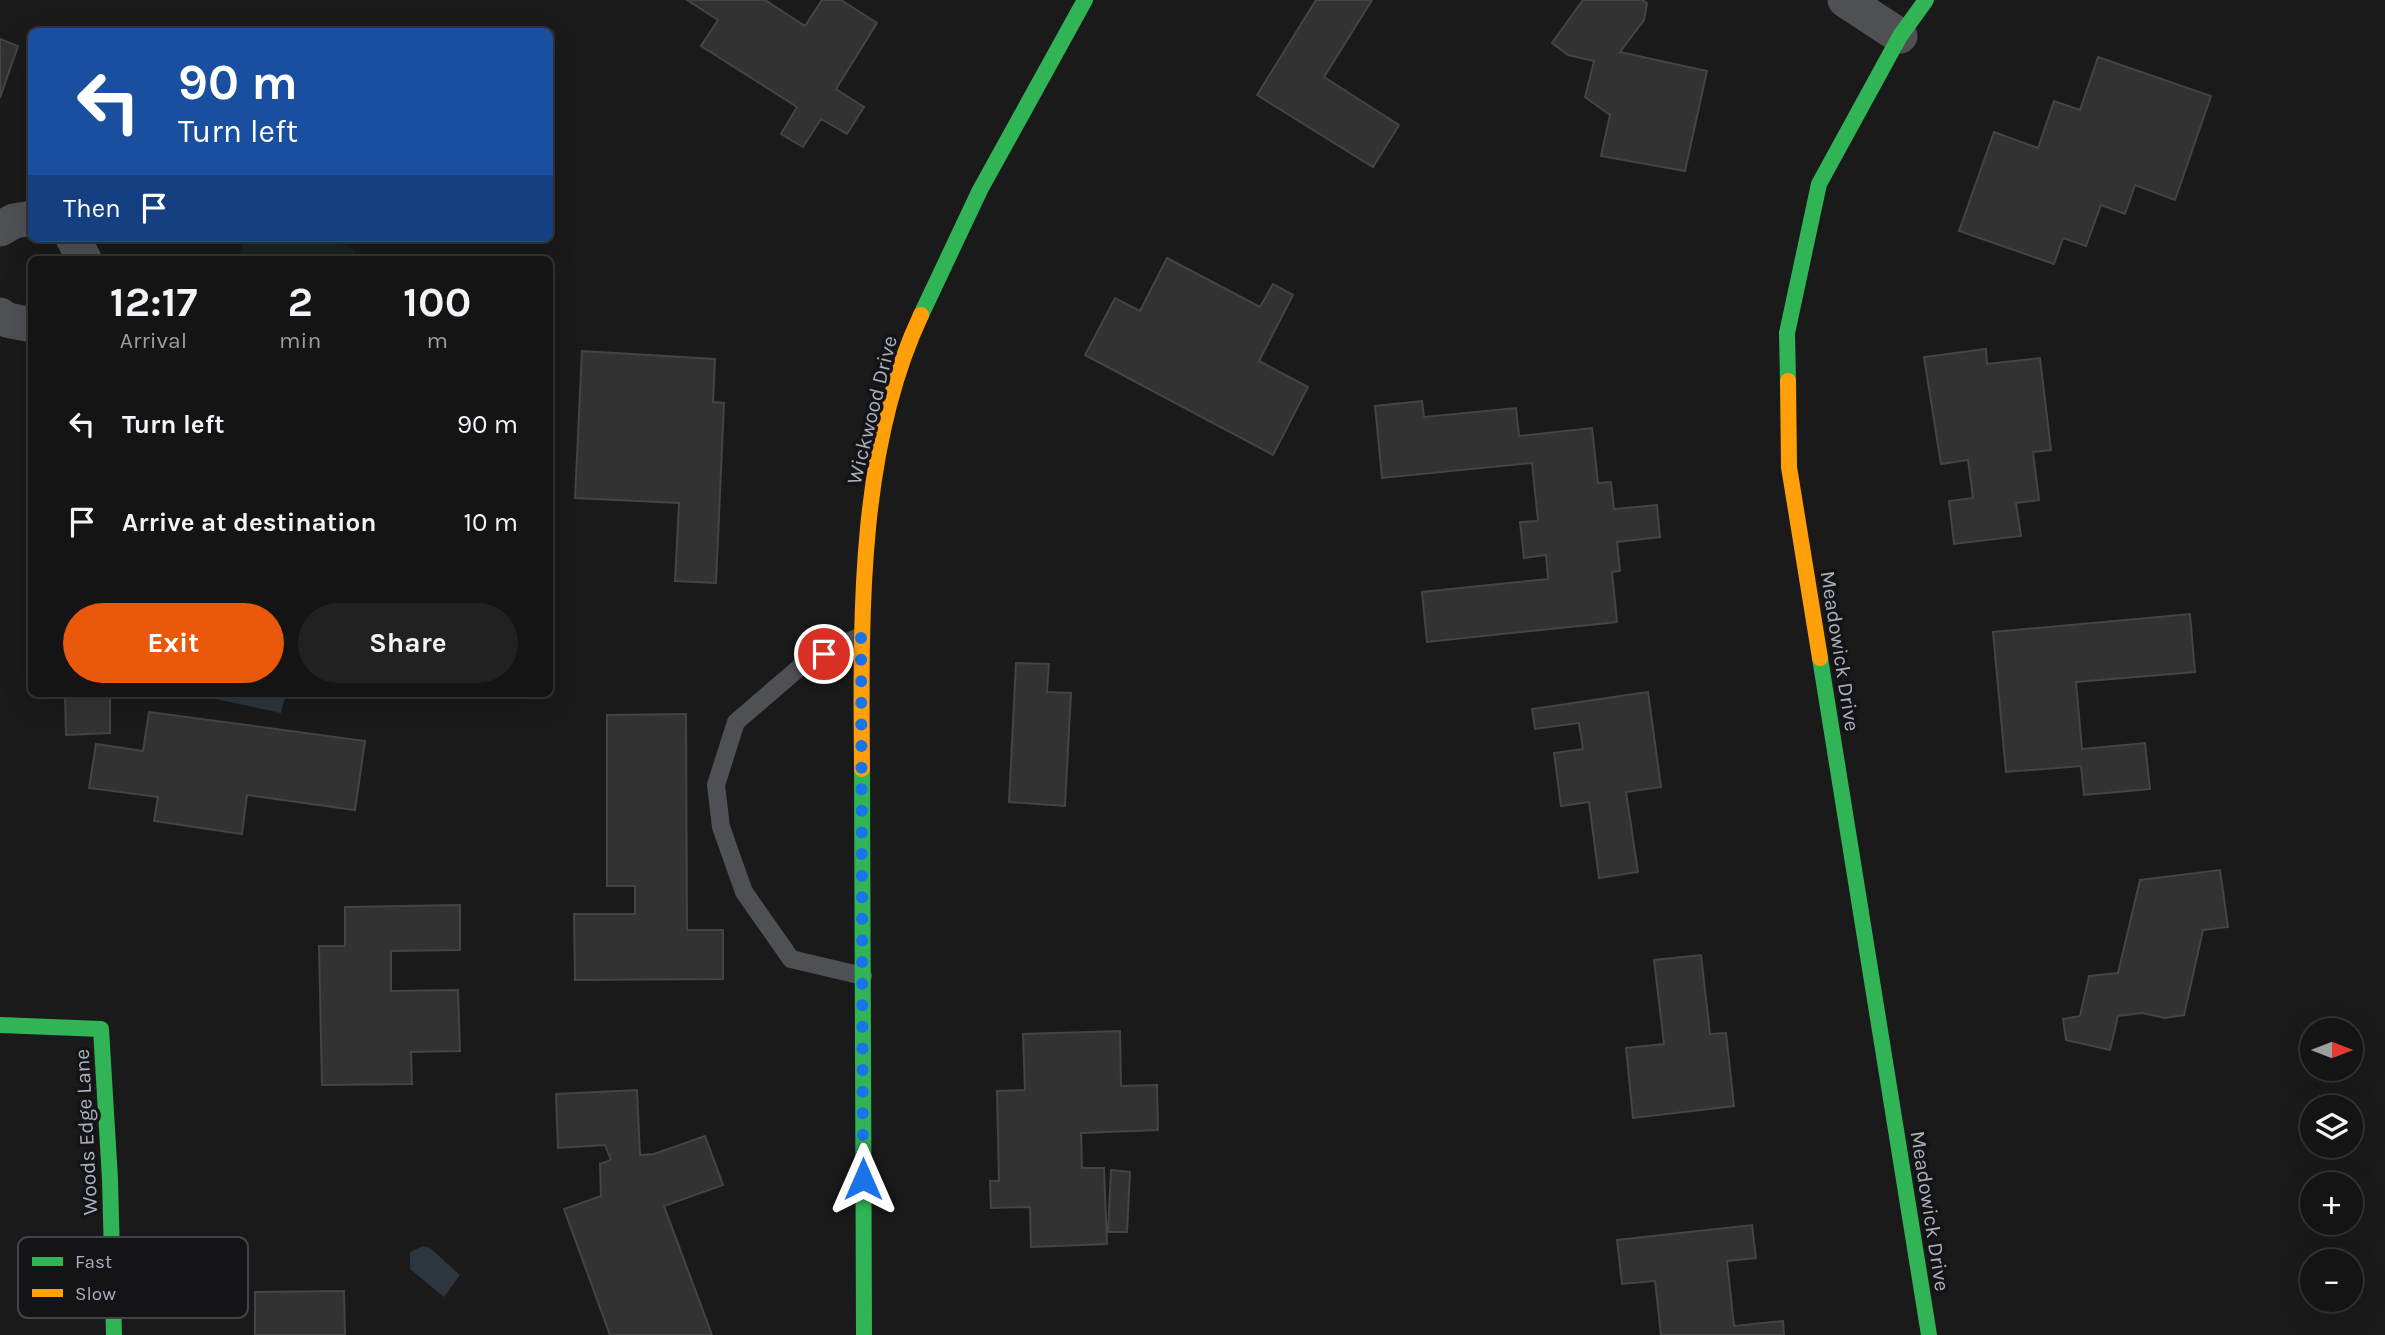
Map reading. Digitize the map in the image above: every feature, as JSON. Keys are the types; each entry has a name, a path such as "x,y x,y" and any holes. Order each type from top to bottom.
{"street":[{"name":"Wickwood Drive","path":"864,1335 861,636 873,473 909,341 980,190 1086,0"},
{"path":"1845,0 1900,36"},
{"name":"Meadowick Drive","path":"1926,0 1900,36 1819,184 1787,333 1789,467 1929,1335"},
{"path":"0,229 13,221 28,219"},
{"path":"0,315 15,323 28,325"},
{"name":"Woods Edge Lane","path":"0,1025 102,1029 111,1237"}],"lane":[{"path":"861,636 806,662 736,722 716,785 721,827 744,892 792,959 863,976"}],"shaded area":[{"path":"244,242 336,242 356,250 353,256 238,256"},
{"path":"207,697 285,697 281,713"},
{"path":"423,1246 430,1248 460,1275 444,1297 410,1269 410,1252"}],"building":[{"path":"687,0 765,0 805,26 822,0 841,0 877,23 836,89 864,107 847,134 821,119 803,147 781,134 797,107 701,46 718,20"},
{"path":"1316,0 1372,0 1324,77 1399,125 1373,167 1257,95"},
{"path":"1583,0 1642,0 1647,3 1644,20 1620,52 1707,71 1685,171 1601,156 1610,115 1585,97 1594,61 1568,55 1552,43"},
{"path":"0,39 18,46 0,98"},
{"path":"2098,57 2211,96 2175,200 2135,185 2125,214 2101,205 2086,246 2063,238 2054,264 1959,231 1994,132 2038,148 2054,101 2080,110"},
{"path":"1167,258 1260,307 1273,284 1293,295 1259,361 1308,387 1273,455 1085,355 1115,298 1140,311"},
{"path":"1986,349 1987,364 2040,358 2051,450 2033,452 2039,500 2016,503 2021,536 1954,544 1949,501 1973,498 1968,460 1941,464 1924,357"},
{"path":"582,351 715,359 713,402 724,403 716,583 675,581 679,503 575,498"},
{"path":"1422,401 1424,417 1516,408 1519,436 1592,428 1598,483 1611,482 1614,509 1657,505 1660,537 1617,542 1620,571 1612,572 1617,622 1427,642 1422,592 1548,579 1546,555 1524,558 1520,522 1538,521 1532,463 1382,478 1375,406"},
{"path":"2190,614 2195,672 2076,682 2082,749 2145,743 2150,789 2084,795 2081,766 2006,772 1993,632"},
{"path":"1016,663 1049,664 1047,692 1071,693 1065,806 1009,802"},
{"path":"1648,692 1661,787 1626,792 1638,872 1599,878 1589,802 1561,806 1554,753 1583,749 1579,723 1535,729 1532,709"},
{"path":"65,697 110,697 110,733 66,735"},
{"path":"149,712 365,741 355,810 247,795 242,834 154,821 158,797 89,788 96,744 143,751"},
{"path":"686,714 687,930 723,930 723,979 575,980 574,914 635,914 635,886 607,886 607,715"},
{"path":"2220,870 2228,927 2203,930 2184,1015 2165,1018 2142,1013 2118,1016 2110,1050 2066,1040 2063,1019 2080,1016 2089,976 2118,973 2140,880"},
{"path":"460,905 460,950 391,951 391,991 458,990 460,1051 411,1052 412,1084 322,1085 319,946 345,946 345,907"},
{"path":"1701,955 1710,1034 1726,1033 1734,1106 1633,1118 1626,1048 1664,1044 1654,960"},
{"path":"1120,1031 1121,1086 1157,1085 1158,1130 1081,1133 1082,1168 1104,1168 1107,1244 1031,1247 1030,1207 991,1208 990,1181 999,1181 997,1091 1025,1090 1023,1034"},
{"path":"637,1090 640,1155 654,1154 705,1136 723,1185 664,1206 712,1335 610,1335 564,1209 601,1196 600,1164 611,1160 605,1145 558,1148 556,1094"},
{"path":"1111,1170 1130,1172 1127,1232 1108,1232"},
{"path":"1752,1225 1756,1258 1727,1261 1734,1326 1783,1321 1784,1335 1661,1335 1655,1281 1622,1284 1617,1240"},
{"path":"344,1291 345,1335 255,1335 255,1292"}],"traffic: fast":[{"path":"921,315 980,190 1085,0"},
{"path":"1788,381 1787,333 1819,184 1900,36 1926,0"},
{"path":"1820,658 1929,1335"},
{"path":"862,769 864,1335"},
{"path":"0,1025 101,1029 111,1237"},
{"path":"114,1318 114,1335"}],"traffic: slow":[{"path":"862,769 863,596 874,479 885,422 900,367 921,315"},
{"path":"1788,381 1789,467 1820,658"}],"route":[{"path":"824,654 861,636 863,1179"}]}
